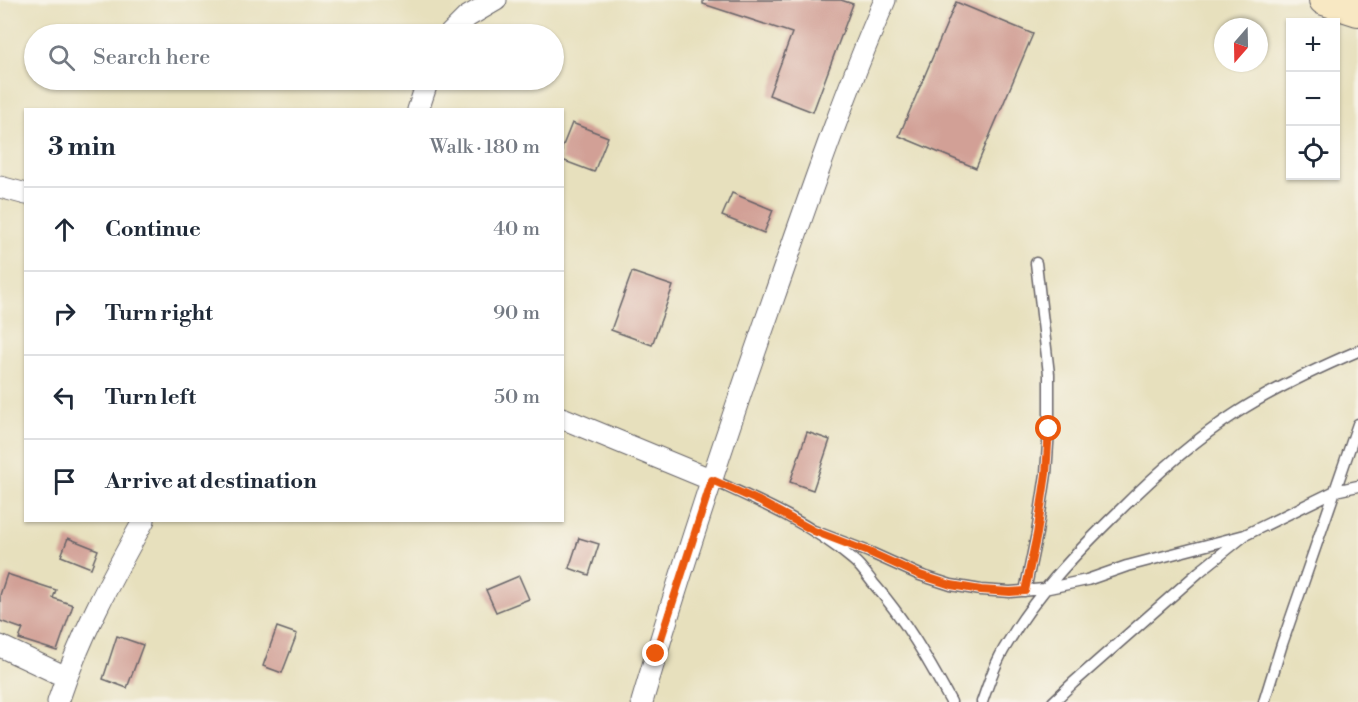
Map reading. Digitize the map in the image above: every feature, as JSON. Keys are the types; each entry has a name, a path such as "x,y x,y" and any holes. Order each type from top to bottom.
{"street":[{"path":"460,24 467,17 496,0"},
{"path":"642,702 682,570 778,287 828,147 885,0"},
{"path":"1324,0 1358,11"},
{"path":"419,108 425,90"},
{"path":"0,187 24,193"},
{"path":"564,418 712,480"},
{"path":"58,702 85,631 110,580 143,522"},
{"path":"0,646 66,677"}],"lane":[{"path":"1025,591 1046,474 1049,429 1049,374 1036,263"},
{"path":"982,702 1005,646 1044,589 1143,487 1236,413 1272,392 1358,351"},
{"path":"1264,702 1358,424"},
{"path":"712,480 759,501 814,531 854,560 893,605 951,702"},
{"path":"814,531 920,575 951,585 981,590 1025,591 1087,580 1127,566 1245,535 1335,491 1358,486"},
{"path":"1053,702 1199,572 1245,535"}],"building":[{"path":"703,0 841,0 853,4 813,112 769,95 792,33 703,4"},
{"path":"956,2 1033,34 976,168 899,136"},
{"path":"572,123 608,137 594,172 564,161 564,143"},
{"path":"732,193 773,210 764,233 722,216"},
{"path":"632,272 673,286 652,345 611,330"},
{"path":"807,432 830,440 813,490 790,482"},
{"path":"68,538 98,550 91,568 61,556"},
{"path":"579,538 599,544 589,575 569,568"},
{"path":"7,574 56,590 53,598 73,605 57,651 19,639 23,629 0,621 0,595"},
{"path":"519,576 529,599 496,612 486,590"},
{"path":"277,627 297,634 282,673 263,666"},
{"path":"117,636 143,645 127,688 103,679"}],"route":[{"path":"656,654 712,480 759,501 814,531 920,575 951,585 981,590 1025,591 1046,474 1049,429"}]}
